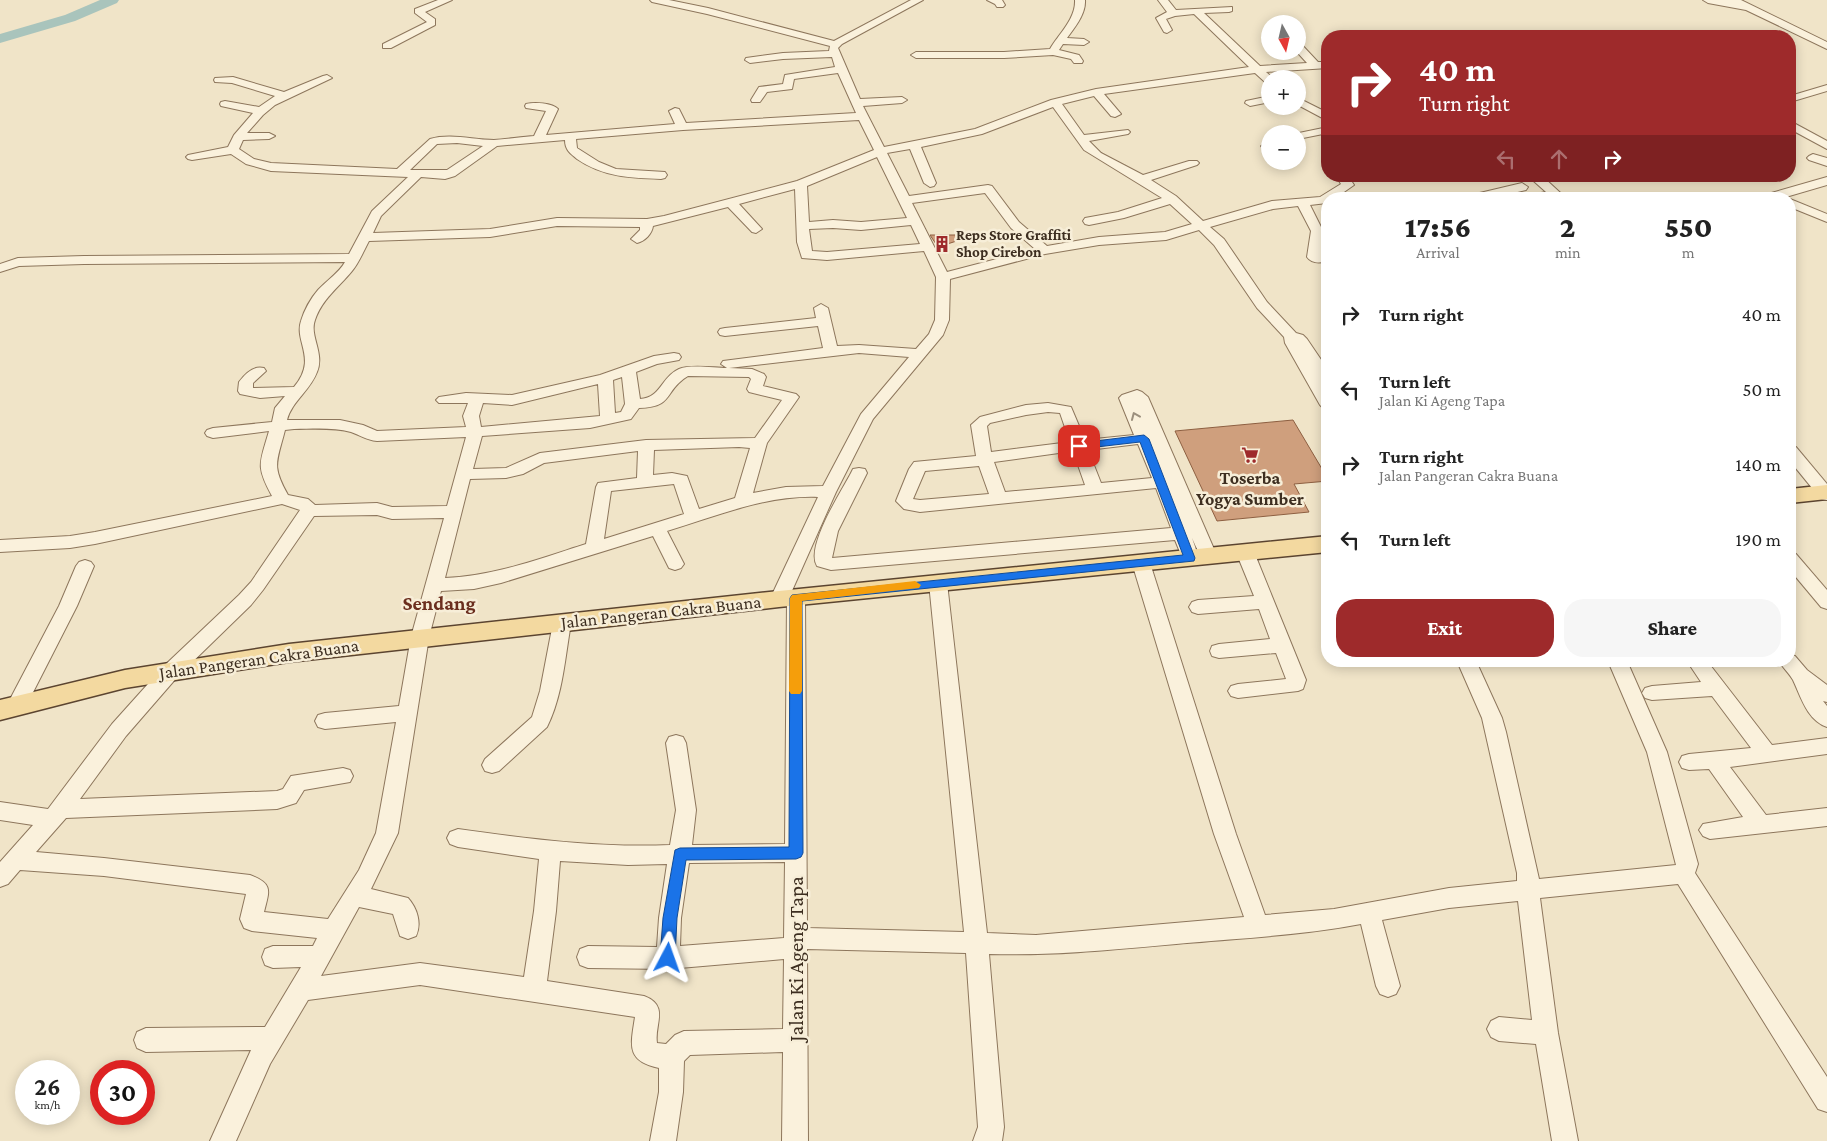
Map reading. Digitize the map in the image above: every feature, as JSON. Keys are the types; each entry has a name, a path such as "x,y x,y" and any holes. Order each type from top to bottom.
{"main road":[{"path":"1796,496 1826,493"},
{"name":"Jalan Pangeran Cakra Buana","path":"6,711 125,679 172,670 289,653 420,637 787,598 1321,545"}],"street":[{"path":"386,46 432,23 432,21 418,11 447,0"},
{"path":"750,60 834,49 918,0"},
{"path":"1053,52 1077,17 1081,4 1080,0"},
{"path":"1163,0 1173,13"},
{"path":"1708,0 1746,7"},
{"path":"1734,0 1794,30"},
{"path":"658,1 708,11 834,49"},
{"path":"1167,30 1161,18 1173,13 1229,9"},
{"path":"1196,11 1261,72"},
{"path":"1796,31 1827,46"},
{"path":"1059,41 1084,42"},
{"path":"787,598 813,524 866,417 936,335 942,320 943,277 860,109 841,69 834,49"},
{"path":"916,55 1004,55 1053,52 1074,57 1078,61"},
{"path":"1306,55 1315,65"},
{"path":"363,237 483,233 566,221 647,223 732,204 801,184 882,151 978,132 1055,102 1096,92 1258,69 1321,65"},
{"path":"756,100 763,90 788,87 789,77 841,69"},
{"path":"233,150 238,137 261,111 283,95 327,78"},
{"path":"219,80 233,80 283,95"},
{"path":"1796,97 1827,88"},
{"path":"1096,92 1115,114"},
{"path":"401,172 434,141 457,140 494,143 683,127 860,109 902,100"},
{"path":"1250,104 1261,101"},
{"path":"1055,102 1081,139 1097,155 1142,179 1172,199 1219,242 1267,312 1291,336 1298,338 1321,371"},
{"path":"225,104 261,111"},
{"path":"530,106 553,109 539,138"},
{"path":"1306,106 1321,114"},
{"path":"675,111 683,127"},
{"path":"1796,128 1827,146"},
{"path":"1306,134 1321,131"},
{"path":"1081,139 1124,132"},
{"path":"238,137 269,136"},
{"path":"570,136 573,150 600,168 631,175 661,175"},
{"path":"192,157 233,150 253,164 293,169 418,174 451,173 494,143"},
{"path":"914,144 930,182"},
{"path":"1813,158 1827,162"},
{"path":"1142,179 1193,163"},
{"path":"282,499 269,476 268,465 276,427 286,403 299,391 308,375 313,354 306,324 318,299 343,274 376,214 418,174"},
{"path":"1336,192 1348,184 1346,182"},
{"path":"1542,182 1554,192"},
{"path":"1796,192 1826,182"},
{"path":"801,184 805,250 810,256 928,247"},
{"path":"1764,185 1772,192"},
{"path":"1503,192 1522,188"},
{"path":"906,200 988,189 1015,225 1044,250"},
{"path":"1089,221 1120,215 1172,199"},
{"path":"943,277 1044,250 1099,241 1166,236 1272,205 1321,200"},
{"path":"1302,202 1321,229"},
{"path":"732,204 756,230"},
{"path":"1796,205 1827,218"},
{"path":"803,226 843,224 861,226 916,221"},
{"path":"637,239 646,231 647,223"},
{"path":"1321,233 1314,257 1321,259"},
{"path":"0,268 18,262 75,260 353,258"},
{"path":"725,332 822,314 831,351"},
{"path":"1291,336 1292,343 1321,393"},
{"path":"697,368 859,349 920,354"},
{"path":"1312,356 1321,355"},
{"path":"444,400 477,398 512,400 605,378 654,360 674,357"},
{"path":"213,433 333,424 362,430 372,436 475,432 613,419 628,414 633,404 628,370"},
{"path":"259,371 246,382 244,390 255,393 299,391"},
{"path":"633,404 653,403 659,400 673,379 685,372 752,373 759,377 754,389 791,397 759,443 732,504"},
{"path":"605,378 617,449"},
{"path":"223,1141 270,1039 367,877 388,833 420,637 475,432 472,416 477,398"},
{"path":"999,498 986,460 978,430 979,425 985,420 1042,408 1060,407 1066,410 1095,489"},
{"path":"1170,482 920,506 910,505 904,500 920,466 986,460 994,456 1151,438 1170,482 1197,532 1199,557"},
{"path":"463,474 506,473 517,470 540,458 646,445 759,443"},
{"path":"645,482 646,445"},
{"path":"1796,458 1826,493"},
{"path":"859,473 832,527 822,556 823,562 831,564 1197,532"},
{"path":"594,547 604,487 672,478 681,480 693,516"},
{"path":"1170,482 1180,534 1199,557"},
{"path":"433,585 474,582 501,577 732,504 796,491 828,492"},
{"path":"0,546 70,542 95,538 282,499 302,503 308,507 309,511"},
{"path":"309,511 377,509 392,513 452,512"},
{"path":"0,877 56,814 119,730 172,670 257,586 309,511"},
{"path":"813,524 832,527"},
{"path":"657,527 675,564"},
{"path":"1238,691 1296,684 1245,552"},
{"path":"1141,563 1225,834 1258,926"},
{"path":"1796,565 1827,602"},
{"path":"6,711 68,606 85,566"},
{"path":"938,583 978,944 991,1128 990,1138 986,1141"},
{"name":"Jalan Ki Ageng Tapa","path":"787,598 796,853 795,1141"},
{"path":"1198,607 1265,602"},
{"path":"492,765 540,721 550,691 562,623"},
{"path":"1219,651 1282,645"},
{"path":"1469,667 1492,718 1528,873 1528,889 1546,1033 1565,1141"},
{"path":"1620,667 1657,752 1687,864 1684,874 1827,1100"},
{"path":"1701,667 1767,754"},
{"path":"1812,684 1827,719"},
{"path":"1652,693 1717,688"},
{"path":"325,720 408,712"},
{"path":"668,958 670,918 686,810 676,743"},
{"path":"1689,762 1714,761 1827,746"},
{"path":"1714,761 1761,825"},
{"path":"0,811 56,814 269,801 289,798 292,794 293,786 298,782 343,776"},
{"path":"1710,830 1827,817"},
{"path":"458,838 550,851 628,856 796,853"},
{"path":"534,989 545,911 550,851"},
{"path":"16,860 104,867 250,885 258,890 252,921 334,930"},
{"path":"588,957 668,958 796,943 1036,944 1089,941 1315,921 1449,898 1684,874"},
{"path":"354,896 400,905 405,912 408,928"},
{"path":"1369,913 1388,986"},
{"path":"273,957 320,956"},
{"path":"300,990 420,974 534,989 644,1007 648,1012 643,1047 654,1055 672,1056"},
{"path":"1499,1029 1546,1033"},
{"path":"146,1040 203,1038 270,1039"},
{"path":"664,1141 672,1092 672,1056 684,1043 796,1040"}],"building":[{"name":"Reps Store Graffiti Shop Cirebon","path":"930,235 969,235 969,237 938,247"},
{"name":"Toserba Yogya Sumber","path":"1293,420 1321,467 1321,482 1294,484 1309,512 1217,521 1175,431"}],"waterway":[{"path":"0,39 70,18 112,0"}],"slow traffic":[{"path":"796,691 796,598 915,585"}],"place":[{"name":"Reps Store Graffiti Shop Cirebon","path":"942,244"},
{"name":"Toserba Yogya Sumber","path":"1250,455"}],"district":[{"name":"Sendang","path":"439,603"}],"route":[{"path":"668,958 670,918 680,854 796,853 796,598 1190,558 1144,439 1079,446"}]}
